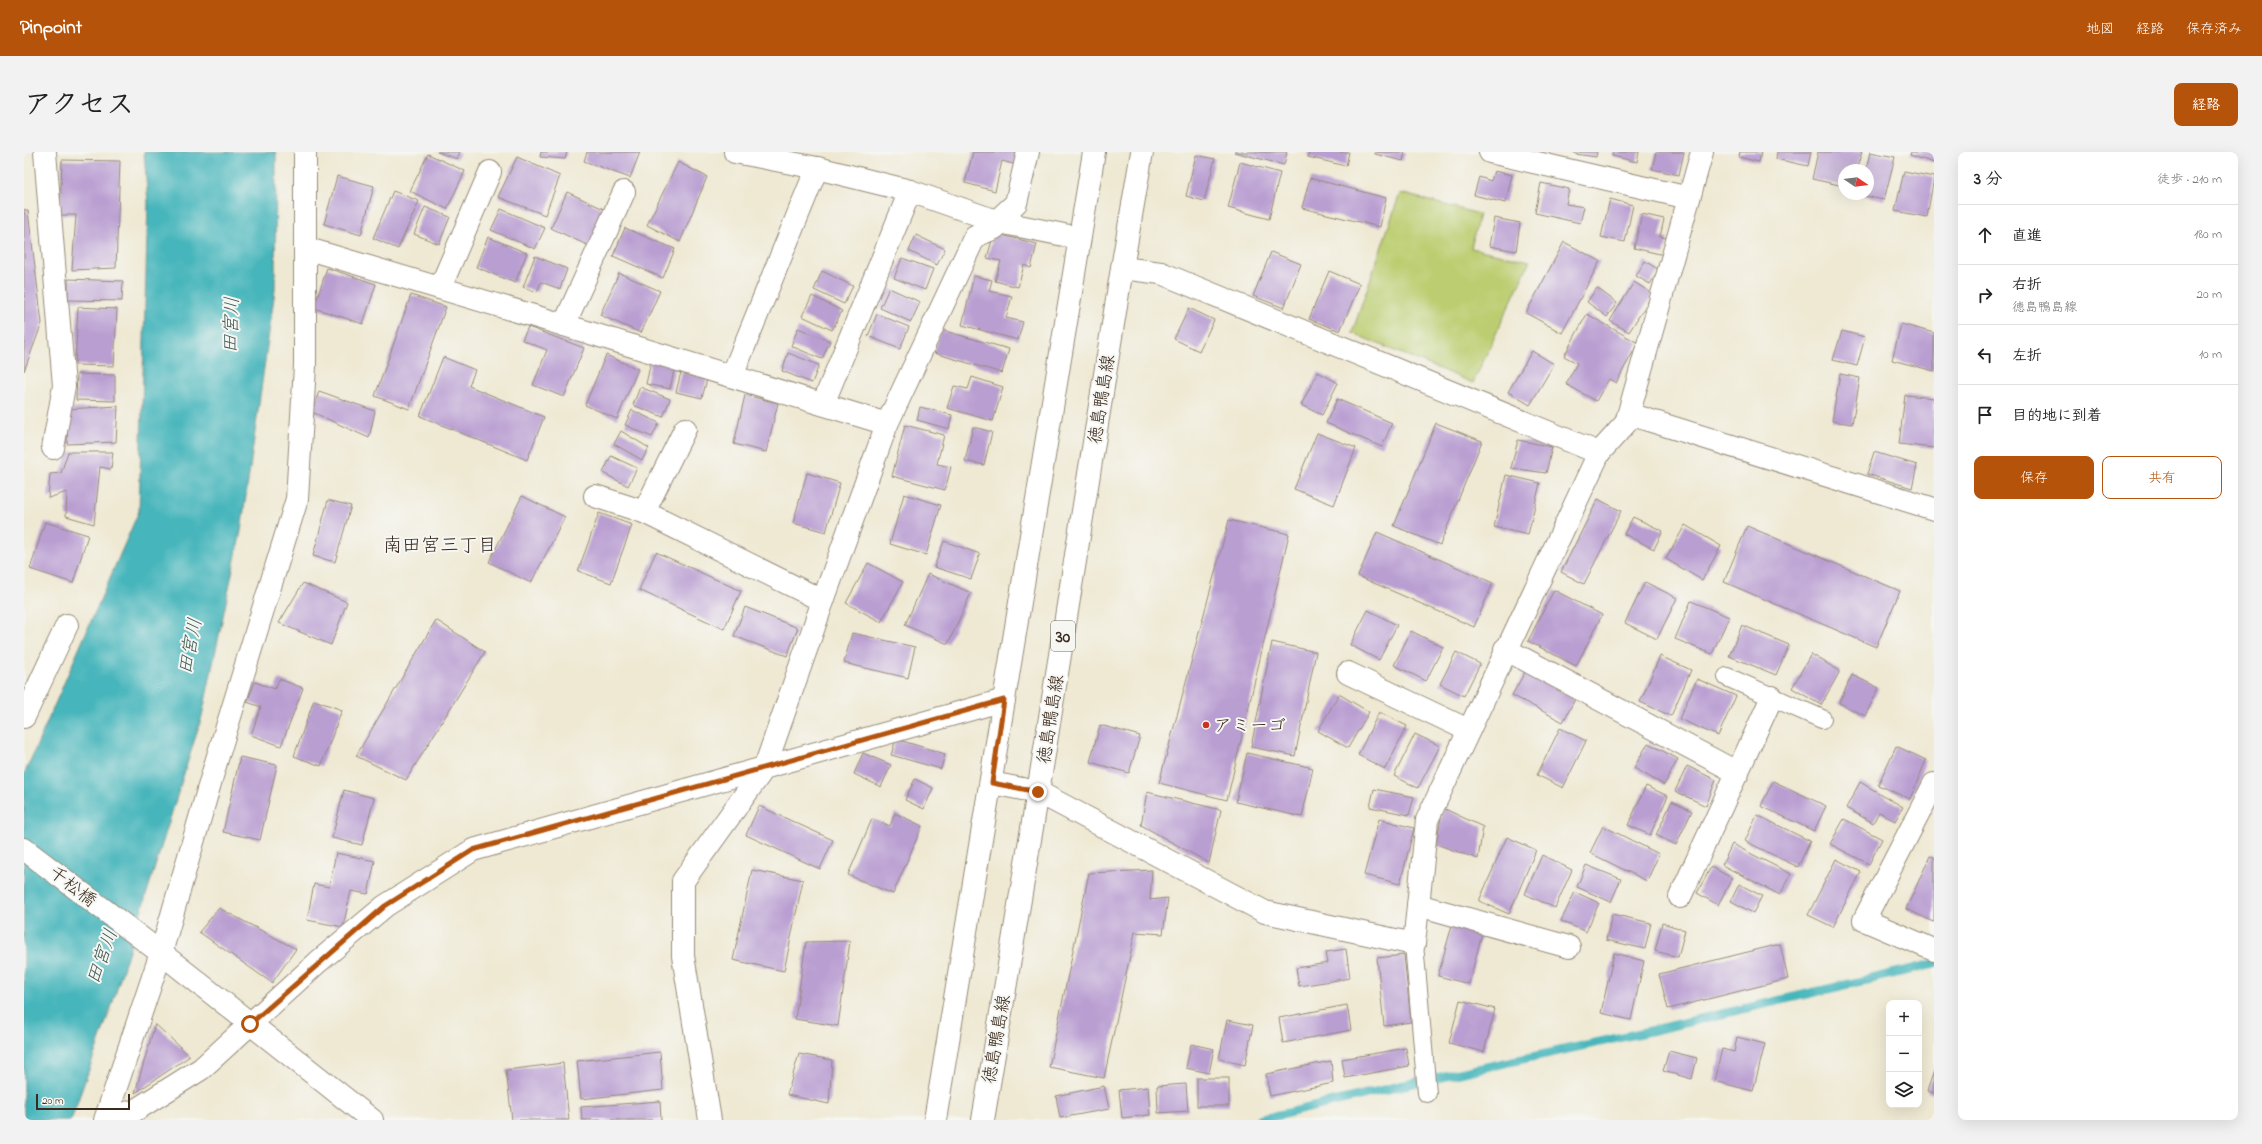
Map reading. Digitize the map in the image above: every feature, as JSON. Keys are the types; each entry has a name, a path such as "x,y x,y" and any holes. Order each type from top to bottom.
{"street":[{"path":"45,152 64,386 53,448"},
{"path":"105,1119 161,953 217,759 297,499 305,366 305,152"},
{"path":"735,152 817,168 910,191 999,222 1079,238"},
{"path":"710,1120 683,956 683,881 766,767 823,601 887,424 975,236 995,228 1016,203 1028,152"},
{"path":"935,1120 992,783 1004,700 1094,152"},
{"name":"徳島鴨島線","path":"983,1120 1142,152"},
{"path":"1490,152 1689,198"},
{"path":"992,783 1038,792 1265,912 1414,944 1427,820 1505,649 1598,453 1626,423 1702,152"},
{"path":"732,376 817,168"},
{"path":"440,288 490,172"},
{"path":"823,404 910,191"},
{"path":"564,324 624,192"},
{"path":"305,248 564,324 887,424"},
{"path":"1122,268 1161,273 1598,453"},
{"path":"1629,414 1934,509"},
{"path":"644,512 685,429"},
{"path":"595,496 644,512 823,601"},
{"path":"24,717 67,625"},
{"path":"1505,649 1738,773"},
{"path":"1348,673 1468,730"},
{"path":"1680,897 1772,697"},
{"path":"105,1119 134,1111 202,1069 250,1024 385,906 473,850 1004,700"},
{"path":"1934,784 1864,920 1934,950"},
{"name":"千松橋","path":"24,849 161,953 372,1120"},
{"path":"1418,905 1569,947"}],"lane":[{"path":"1727,677 1822,719"},
{"path":"1414,944 1427,1093"}],"green space":[{"path":"1400,193 1479,214 1471,248 1530,261 1473,383 1352,333"}],"water":[{"name":"田宮川","path":"144,152 276,152 275,290 241,531 202,716 111,1008 71,1120 24,1120 24,775 139,511 148,203"}],"building":[{"path":"437,152 460,152 457,159"},
{"path":"541,152 567,152 565,159 540,157"},
{"path":"587,152 640,152 630,178 584,161"},
{"path":"973,152 1020,152 1017,165 1002,161 995,191 965,183"},
{"path":"1234,152 1287,152 1284,165"},
{"path":"1309,152 1349,152 1346,166 1308,157"},
{"path":"1375,152 1405,152 1403,161 1375,154"},
{"path":"1575,152 1597,152 1596,157 1575,154"},
{"path":"1613,152 1639,152 1637,162 1612,156"},
{"path":"1656,152 1684,152 1679,175 1652,169"},
{"path":"1740,152 1761,152 1759,162 1739,157"},
{"path":"1777,152 1811,152 1808,166 1776,159"},
{"path":"1818,152 1862,152 1858,164 1838,164 1838,185 1812,179"},
{"path":"1870,152 1895,157 1884,200 1874,198 1874,164 1867,164"},
{"path":"1911,152 1934,152 1934,163 1910,155"},
{"path":"428,154 465,171 447,209 410,191"},
{"path":"1196,155 1215,159 1204,201 1186,196"},
{"path":"517,157 560,176 545,215 498,197"},
{"path":"62,160 120,161 116,268 72,270 76,215 60,215"},
{"path":"678,162 707,177 680,242 647,225"},
{"path":"1240,162 1280,173 1269,219 1228,208"},
{"path":"1494,171 1512,175 1505,203 1474,195 1479,177 1491,181"},
{"path":"1904,171 1934,177 1927,217 1895,211"},
{"path":"337,176 374,186 361,235 324,224"},
{"path":"1310,178 1386,198 1380,227 1302,208"},
{"path":"1541,183 1569,189 1566,204 1584,207 1580,223 1535,213"},
{"path":"393,191 419,201 398,249 373,238"},
{"path":"567,192 606,210 589,246 551,228"},
{"path":"1610,199 1633,205 1625,242 1601,237"},
{"path":"425,207 450,217 439,244 414,234"},
{"path":"24,209 28,211 42,323 24,371"},
{"path":"501,209 545,228 535,249 491,230"},
{"path":"1642,214 1664,219 1660,237 1668,238 1664,255 1634,248"},
{"path":"1494,218 1520,223 1516,251 1489,246"},
{"path":"625,228 675,249 663,278 613,256"},
{"path":"994,233 1037,244 1031,268 1024,265 1018,287 995,281 1001,261 987,258"},
{"path":"916,235 945,249 937,265 909,251"},
{"path":"488,237 527,253 515,283 476,267"},
{"path":"1564,242 1600,261 1562,333 1526,313"},
{"path":"1271,252 1301,264 1284,308 1253,296"},
{"path":"535,256 567,269 560,289 541,282 537,292 523,287"},
{"path":"902,258 933,269 925,290 894,278"},
{"path":"1645,261 1659,270 1650,284 1636,276"},
{"path":"327,268 376,284 363,324 314,308"},
{"path":"822,271 853,286 844,304 814,290"},
{"path":"1329,271 1360,284 1340,331 1309,319"},
{"path":"619,273 660,291 641,333 600,315"},
{"path":"974,276 992,280 989,291 1012,296 1006,318 1023,322 1018,340 962,325"},
{"path":"68,279 123,281 122,301 68,300"},
{"path":"1634,282 1653,294 1629,332 1610,321"},
{"path":"889,288 920,302 911,322 880,308"},
{"path":"1597,288 1617,303 1607,317 1587,302"},
{"path":"411,295 446,307 409,409 375,396"},
{"path":"812,296 842,311 832,330 802,316"},
{"path":"78,307 117,309 114,366 75,365"},
{"path":"1189,308 1214,320 1199,351 1174,339"},
{"path":"877,314 909,327 900,349 868,336"},
{"path":"1587,314 1638,343 1616,383 1609,379 1596,401 1566,384 1577,363 1564,356"},
{"path":"1901,324 1934,333 1934,371 1892,360"},
{"path":"528,327 584,348 564,397 533,385 547,350 522,340"},
{"path":"798,328 830,341 822,359 791,346"},
{"path":"941,330 1009,349 1002,373 934,353"},
{"path":"1842,331 1865,337 1857,366 1833,360"},
{"path":"1532,351 1554,364 1530,405 1508,392"},
{"path":"788,353 819,365 812,383 782,371"},
{"path":"606,355 638,369 617,419 585,405"},
{"path":"443,357 475,370 469,386 544,417 527,460 420,416"},
{"path":"651,361 675,366 670,389 646,384"},
{"path":"681,372 707,379 702,398 676,392"},
{"path":"1318,372 1338,383 1322,415 1301,405"},
{"path":"77,374 115,375 115,401 76,400"},
{"path":"1840,374 1860,378 1852,424 1832,421"},
{"path":"972,377 1003,387 993,421 947,408 954,386 968,389"},
{"path":"640,387 670,399 663,417 633,405"},
{"path":"319,391 375,411 369,438 312,412"},
{"path":"745,395 778,403 766,452 734,444"},
{"path":"1905,395 1934,398 1934,448 1899,444"},
{"path":"1337,399 1392,423 1382,447 1326,423"},
{"path":"118,406 116,442 67,444 68,409"},
{"path":"920,407 952,415 949,429 917,420"},
{"path":"632,410 659,423 652,437 625,425"},
{"path":"1436,423 1482,441 1440,545 1394,526"},
{"path":"905,425 944,435 937,464 951,467 945,490 892,476"},
{"path":"973,427 992,432 984,465 965,461"},
{"path":"621,431 649,448 642,460 614,444"},
{"path":"1317,433 1356,448 1334,505 1294,489"},
{"path":"1518,440 1552,447 1546,473 1511,468"},
{"path":"68,452 113,452 111,469 100,467 94,524 66,516 67,492 48,498 50,474 61,473"},
{"path":"1874,452 1917,465 1912,488 1867,474"},
{"path":"611,456 637,468 628,486 603,473"},
{"path":"807,473 840,483 826,532 793,523"},
{"path":"1506,475 1540,483 1528,535 1494,527"},
{"path":"904,494 941,505 926,555 890,544"},
{"path":"522,496 565,517 531,583 489,562"},
{"path":"1598,499 1621,511 1584,584 1561,572"},
{"path":"328,500 351,506 335,562 313,556"},
{"path":"599,513 632,525 611,583 578,571"},
{"path":"1633,517 1663,531 1654,549 1624,534"},
{"path":"1229,520 1289,534 1227,800 1159,783"},
{"path":"45,522 88,535 73,583 30,569"},
{"path":"1685,525 1721,546 1702,580 1666,559"},
{"path":"1747,526 1900,591 1876,647 1724,582"},
{"path":"1377,532 1493,583 1474,627 1358,576"},
{"path":"944,541 980,554 971,579 934,567"},
{"path":"656,552 741,591 724,629 639,590"},
{"path":"868,563 903,582 881,622 846,603"},
{"path":"928,574 971,593 948,644 905,625"},
{"path":"1645,582 1677,598 1657,639 1625,623"},
{"path":"303,583 347,602 331,645 279,623"},
{"path":"1554,590 1602,615 1576,666 1528,641"},
{"path":"1691,601 1729,617 1712,654 1675,639"},
{"path":"745,607 798,628 787,656 734,636"},
{"path":"1368,610 1397,625 1379,660 1350,645"},
{"path":"436,620 485,652 406,780 356,756"},
{"path":"1742,625 1789,645 1776,675 1729,656"},
{"path":"1411,631 1443,647 1426,681 1394,665"},
{"path":"852,633 915,647 908,678 844,663"},
{"path":"1272,642 1316,652 1295,756 1251,747"},
{"path":"1456,652 1480,664 1464,696 1440,684"},
{"path":"1811,654 1840,671 1821,705 1792,688"},
{"path":"1660,656 1691,670 1671,716 1640,702"},
{"path":"1525,672 1575,699 1563,722 1512,695"},
{"path":"1852,675 1879,688 1865,716 1839,703"},
{"path":"279,679 303,688 281,746 251,735 261,707 247,702 255,682 275,689"},
{"path":"1697,679 1736,696 1718,736 1679,719"},
{"path":"1339,694 1369,712 1348,748 1318,731"},
{"path":"314,700 342,710 321,766 294,756"},
{"path":"1379,712 1407,726 1385,769 1358,755"},
{"path":"1100,725 1140,736 1129,773 1090,762"},
{"path":"1560,728 1586,741 1563,788 1537,775"},
{"path":"1415,734 1440,746 1418,788 1394,776"},
{"path":"896,739 945,754 941,769 891,755"},
{"path":"1648,743 1678,759 1664,785 1634,768"},
{"path":"1896,746 1926,760 1910,799 1878,785"},
{"path":"863,753 891,765 881,787 854,774"},
{"path":"1247,753 1313,768 1302,817 1236,802"},
{"path":"240,757 277,765 260,840 223,832"},
{"path":"1687,766 1716,780 1706,806 1675,791"},
{"path":"915,779 933,788 924,809 905,800"},
{"path":"1773,781 1826,806 1814,831 1761,806"},
{"path":"1860,782 1903,807 1895,821 1879,812 1873,823 1846,808"},
{"path":"1646,786 1668,796 1650,835 1628,825"},
{"path":"1374,789 1414,797 1409,815 1370,807"},
{"path":"344,790 374,798 362,845 332,838"},
{"path":"1147,792 1221,810 1209,863 1141,825"},
{"path":"1672,801 1692,811 1676,845 1656,835"},
{"path":"759,806 833,840 820,869 746,835"},
{"path":"1443,808 1483,827 1478,859 1436,844"},
{"path":"895,813 922,826 893,894 848,875 872,819 890,826"},
{"path":"1757,815 1810,841 1798,867 1745,841"},
{"path":"1379,819 1414,828 1400,884 1364,875"},
{"path":"1844,819 1882,839 1869,864 1830,844"},
{"path":"1603,826 1659,854 1647,881 1590,853"},
{"path":"1507,837 1536,850 1509,914 1479,901"},
{"path":"1732,844 1791,874 1780,895 1722,865"},
{"path":"336,853 375,861 368,894 351,891 343,927 307,920 314,884 329,887"},
{"path":"1542,855 1572,870 1555,908 1525,894"},
{"path":"1930,856 1934,857 1934,922 1906,909"},
{"path":"1836,859 1861,872 1833,927 1808,915"},
{"path":"1586,865 1621,879 1611,902 1577,887"},
{"path":"1711,867 1732,878 1718,905 1697,893"},
{"path":"752,870 803,880 784,971 733,960"},
{"path":"1152,870 1150,900 1168,898 1163,934 1135,932 1104,1078 1049,1067 1089,873"},
{"path":"1739,884 1762,896 1753,913 1731,901"},
{"path":"1575,892 1599,903 1586,932 1561,921"},
{"path":"219,908 296,949 272,983 199,932"},
{"path":"1612,914 1651,923 1645,949 1606,940"},
{"path":"1662,923 1685,930 1678,957 1655,951"},
{"path":"1452,925 1482,933 1469,984 1438,976"},
{"path":"850,941 838,1026 795,1019 806,942"},
{"path":"1780,944 1788,979 1668,1009 1659,974"},
{"path":"1346,949 1350,978 1299,986 1296,968 1328,963 1326,952"},
{"path":"1614,953 1644,961 1631,1020 1601,1013"},
{"path":"1404,955 1411,1022 1384,1026 1377,958"},
{"path":"1460,1000 1495,1009 1484,1052 1449,1043"},
{"path":"1347,1005 1351,1030 1283,1043 1279,1018"},
{"path":"1227,1020 1253,1025 1245,1065 1219,1059"},
{"path":"155,1024 190,1056 135,1093"},
{"path":"1737,1037 1765,1044 1753,1091 1714,1081 1722,1049 1734,1052"},
{"path":"1191,1044 1214,1049 1209,1073 1186,1068"},
{"path":"1406,1048 1409,1066 1345,1078 1342,1059"},
{"path":"1669,1051 1697,1058 1692,1079 1663,1071"},
{"path":"660,1052 663,1090 581,1099 577,1061"},
{"path":"799,1054 832,1060 829,1104 787,1095"},
{"path":"1331,1061 1333,1083 1270,1096 1266,1074"},
{"path":"563,1063 569,1120 512,1120 506,1070"},
{"path":"1934,1071 1934,1093 1927,1091"},
{"path":"1197,1078 1229,1078 1229,1106 1197,1106"},
{"path":"1186,1084 1188,1111 1158,1113 1157,1086"},
{"path":"1104,1086 1109,1109 1060,1118 1056,1096"},
{"path":"1148,1087 1150,1115 1122,1118 1119,1090"},
{"path":"660,1101 661,1120 582,1120 581,1107"}],"waterway":[{"path":"1258,1120 1400,1086 1654,1030 1934,964"}],"place":[{"name":"アミーゴ","path":"1206,725"}],"district":[{"name":"南田宮三丁目","path":"440,544"}],"route":[{"path":"250,1024 318,962 385,906 473,850 1004,700 992,783 1038,792"}]}
